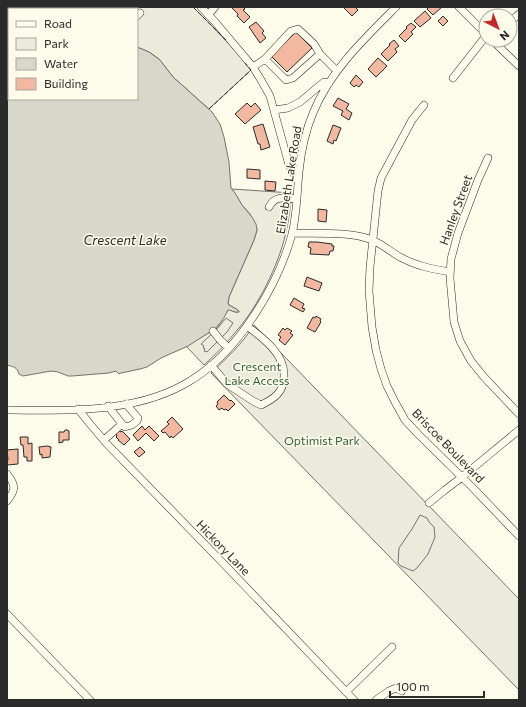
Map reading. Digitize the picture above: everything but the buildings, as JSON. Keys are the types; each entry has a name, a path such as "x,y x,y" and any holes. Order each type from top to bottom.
{"street":[{"path":"201,7 253,67 262,80 270,96 289,165 298,181"},
{"path":"208,15 215,7"},
{"name":"Elizabeth Lake Road","path":"7,410 78,409 126,404 147,399 172,390 191,380 211,365 229,348 247,326 262,304 285,256 292,234 300,162 306,131 317,104 337,71 356,48 396,7"},
{"path":"459,7 478,27"},
{"path":"253,67 265,59 291,31 298,28 337,71"},
{"path":"453,78 478,45"},
{"path":"500,48 519,66"},
{"path":"265,59 286,80 293,78 320,54"},
{"path":"274,110 288,108 300,102 324,82 329,83"},
{"name":"Briscoe Boulevard","path":"424,105 412,120 381,178 378,191 369,291 370,311 376,350 387,386 405,420 519,536"},
{"name":"Hanley Street","path":"488,158 458,233 451,259 450,272 454,322 460,341 471,361 519,414"},
{"path":"269,207 272,201 278,198 297,199"},
{"path":"292,234 333,234 360,236 373,240 401,258 414,264 425,268 450,272"},
{"path":"211,365 227,384 261,405 279,394 284,384 285,370 282,361 260,336 247,326"},
{"path":"213,330 229,348"},
{"path":"108,406 125,427 132,425 138,418 126,404"},
{"name":"Hickory Lane","path":"78,409 104,440 354,700"},
{"path":"104,440 122,424"},
{"path":"429,503 519,430"},
{"path":"7,474 14,485 13,494 7,501"},
{"path":"7,614 90,700"},
{"path":"346,692 392,647"},
{"path":"376,700 396,688 402,690"}],"green space":[{"path":"93,7 193,7 230,45 251,70 209,109 173,77 160,60 149,52 138,47 138,8"},
{"path":"232,189 292,193 288,220 278,260 260,297 234,334 204,365 186,346 217,328 229,309 239,312 228,304 229,297 257,230 250,214 242,205"},
{"name":"Optimist Park","path":"254,325 519,599 519,690 211,373 240,344"}],"shaded area":[{"path":"226,318 233,323 227,332 207,352 204,351 204,346 201,344"},
{"path":"420,515 427,518 434,527 435,537 428,554 413,571 401,566 398,563 399,548"}],"water":[{"name":"Crescent Lake","path":"7,7 93,7 94,8 8,8 8,100 138,100 138,47 149,52 160,60 173,77 212,112 220,124 229,162 231,188 256,224 257,230 254,240 229,297 228,304 239,312 228,310 218,326 188,346 161,358 147,367 119,374 116,371 109,373 68,376 51,371 23,376 19,374 15,368 7,365"}],"fence":[{"path":"193,7 226,40"},
{"path":"209,109 251,70 245,63"}],"park label":[{"name":"Crescent Lake Access","path":"257,374"}]}
